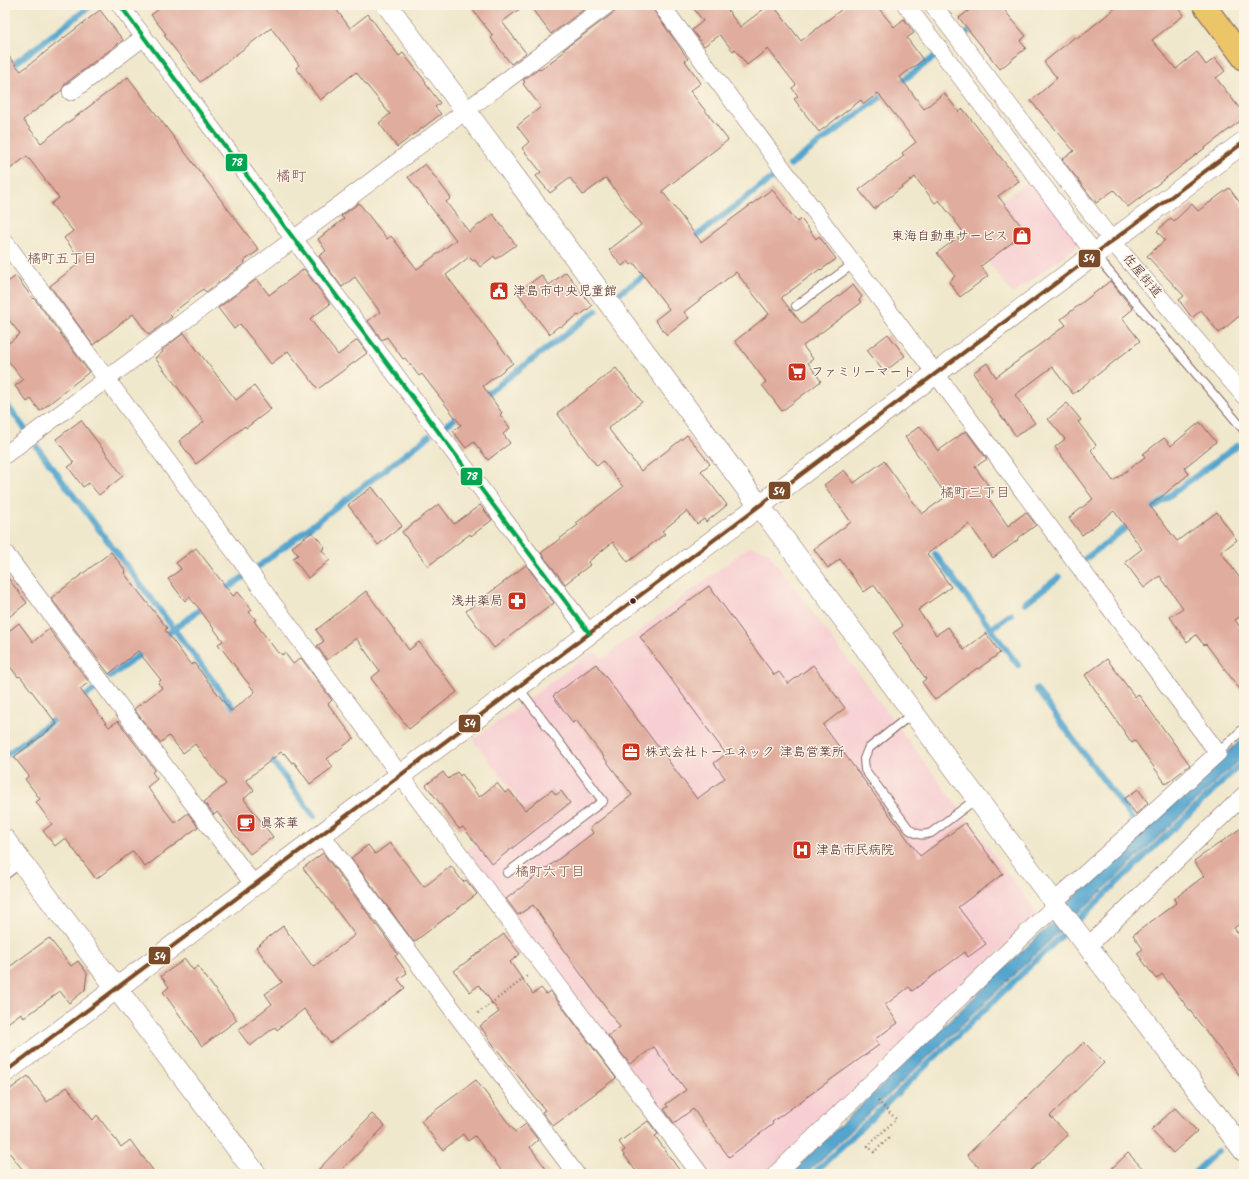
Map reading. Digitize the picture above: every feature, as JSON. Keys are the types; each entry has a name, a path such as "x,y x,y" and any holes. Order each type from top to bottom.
{"main road":[{"path":"1204,5 1244,59"}],"street":[{"path":"120,5 589,633"},
{"path":"387,5 1055,903 1244,1151"},
{"path":"5,455 607,5"},
{"path":"660,5 1218,753 1055,903 776,1174"},
{"path":"906,5 1095,254"},
{"name":"佐屋街道","path":"933,5 1112,241 1244,396"},
{"path":"71,92 144,37"},
{"path":"5,1072 1244,142"},
{"path":"5,242 400,775 700,1174"},
{"path":"5,553 254,885"},
{"path":"1088,946 1244,795"},
{"path":"321,834 576,1174"},
{"path":"5,840 256,1174"}],"lane":[{"path":"1095,254 1244,430"},
{"path":"796,306 853,264"},
{"path":"507,873 603,800 518,687"},
{"path":"913,713 868,749 864,759 865,770 872,781 909,829 916,834 924,836 931,833 977,798"},
{"path":"1218,753 1244,728"},
{"path":"5,875 22,862"}],"path":[{"path":"464,1024 542,965"},
{"path":"891,1114 896,1120 868,1146 874,1152 891,1136"}],"shaded area":[{"name":"東海自動車サービス","path":"1031,179 1080,244 1013,294 964,229"},
{"name":"津島市民病院","path":"750,546 767,551 1038,914 768,1174 708,1174 466,851 524,806 473,740 590,653 597,653 602,659"}],"water":[{"path":"1244,737 1244,755 806,1174 789,1174 1054,921 1068,902"}],"building":[{"path":"164,5 333,5 350,28 368,14 399,56 403,53 426,82 425,83 440,103 435,107 441,114 397,147 379,123 390,114 356,72 320,100 296,68 299,65 271,28 200,82 164,35 166,34 151,15"},
{"path":"469,5 525,5 502,22 526,53 511,64 491,38 493,36"},
{"path":"529,5 583,5 586,8 551,34"},
{"path":"624,5 650,5 688,59 685,61 701,83 690,91 728,140 662,191 701,242 772,189 797,222 801,219 816,239 819,236 836,259 782,297 802,324 853,285 862,297 859,300 861,303 803,346 813,359 808,363 821,381 782,411 762,385 766,382 735,341 769,314 736,272 684,312 689,318 667,335 655,320 669,309 634,263 631,265 628,261 622,266 609,250 641,225 606,178 583,195 570,178 550,193 536,176 541,172 522,148 529,142 517,126 541,107 523,84 525,82 523,80 539,69 540,70 564,52 563,50"},
{"path":"691,5 724,5 740,27 769,5 773,5 801,41 847,5 876,5 894,27 904,19 914,33 907,38 923,60 900,77 924,109 944,93 959,112 963,109 1019,181 998,196 1026,232 981,266 988,276 960,297 949,282 955,276 937,253 964,233 939,200 935,203 915,177 874,209 859,190 904,156 902,153 916,142 878,93 864,104 861,100 819,132 794,99 798,96 792,88 796,85 768,49 747,65 735,49 733,51 720,35 704,46 692,30 703,21"},
{"path":"976,5 1000,5 1026,36 1020,41 1026,48 1000,69 959,18"},
{"path":"1119,5 1176,5 1184,15 1152,40 1176,69 1197,52 1206,65 1215,58 1225,71 1216,78 1244,114 1244,118 1128,207 1114,190 1096,203 1062,159 1074,151 1031,101 1057,78 1044,62 1075,37 1077,39"},
{"path":"100,10 123,40 65,84 62,90 23,120 41,143 128,77 259,250 244,261 245,263 206,292 203,289 170,315 172,317 149,335 133,314 93,345 50,286 82,261 64,238 73,231 51,204 59,198 27,156 5,173 5,52 21,71"},
{"path":"425,164 451,198 446,202 469,232 493,214 516,245 496,259 494,256 480,267 475,260 473,261 469,257 446,275 513,363 483,386 502,413 500,415 510,428 503,434 510,443 488,460 474,442 466,448 453,431 461,425 422,374 419,376 405,358 403,359 387,337 382,340 368,321 380,312 355,277 342,287 319,256 326,251 318,239 344,219 341,216 359,203 387,239 391,236 417,269 456,240 408,177"},
{"path":"1229,188 1244,208 1244,312 1219,333 1201,310 1192,318 1179,300 1184,296 1147,256 1165,240 1157,231 1171,218 1174,221 1192,204 1198,211"},
{"path":"304,269 330,304 310,319 338,355 357,340 367,353 318,389 288,351 271,364 240,324 234,329 218,308 257,279 269,295"},
{"path":"566,272 592,306 579,316 578,315 561,327 559,326 549,334 518,293 541,275 549,285"},
{"path":"16,276 89,372 40,411 31,399 27,402 15,386 23,380 5,357 5,346 20,334 5,315 5,284"},
{"path":"1110,281 1133,309 1122,318 1140,341 1073,394 1052,367 1015,395 1035,423 1016,436 990,401 992,400 973,373 987,363 996,377 1066,325 1061,319"},
{"path":"184,333 236,400 254,386 271,409 246,428 245,426 196,464 179,441 204,422 155,358 163,352 162,350"},
{"path":"888,334 905,356 884,372 867,350"},
{"path":"616,368 642,402 608,428 641,471 687,435 710,464 701,471 727,505 706,522 704,519 697,524 687,511 662,531 665,534 628,562 613,542 588,562 590,565 565,584 541,553 578,525 576,523 623,487 603,461 597,466 557,413"},
{"path":"1067,403 1081,420 1078,422 1096,445 1091,450 1113,481 1145,457 1143,454 1164,438 1171,446 1200,422 1216,442 1184,468 1189,474 1150,506 1177,541 1217,512 1237,540 1221,552 1244,584 1244,614 1235,620 1244,632 1244,695 1206,644 1204,645 1196,635 1187,642 1170,617 1183,608 1160,576 1144,588 1125,562 1142,549 1114,511 1082,535 1069,518 1093,499 1055,447 1065,439 1048,419"},
{"path":"81,420 123,476 99,495 89,483 83,487 68,467 74,463 56,439"},
{"path":"920,426 938,451 966,431 987,459 975,467 993,492 987,496 1008,526 1026,512 1036,525 993,558 969,524 927,554 951,587 918,610 936,635 948,627 964,650 986,633 1000,653 978,669 977,668 935,700 922,682 926,679 893,633 903,626 874,585 864,592 840,559 828,568 814,549 851,522 824,485 844,470 854,483 884,461 922,514 947,496 905,437"},
{"path":"372,487 402,526 378,545 348,505"},
{"path":"439,504 454,524 480,505 492,520 471,536 470,534 428,566 402,532"},
{"path":"312,532 325,547 322,550 330,560 308,578 293,558 298,555 292,547"},
{"path":"196,548 233,596 238,592 252,610 249,612 256,620 254,621 278,653 279,652 282,655 285,653 293,664 301,658 332,700 328,704 354,738 327,759 333,767 310,784 294,762 292,763 284,753 283,754 281,752 246,780 254,790 244,799 273,837 250,854 217,812 214,815 204,802 226,784 195,744 183,753 169,736 160,743 134,709 162,688 158,683 161,680 138,651 109,674 51,598 111,552 126,571 124,573 167,628 165,630 191,665 194,663 231,711 255,692 218,644 223,641 197,606 189,597 185,601 168,579 181,569 176,563"},
{"name":"浅井薬局","path":"526,565 554,603 494,648 466,611"},
{"path":"5,574 27,603 5,620"},
{"name":"津島市民病院","path":"709,586 774,675 779,672 788,684 813,665 845,708 823,725 920,856 965,823 1003,874 958,907 986,944 968,957 965,952 912,991 909,987 885,1005 898,1023 875,1039 879,1045 772,1122 773,1124 729,1157 693,1109 674,1123 664,1109 668,1107 666,1104 686,1090 654,1047 630,1064 608,1036 620,1027 553,936 554,935 533,905 518,915 506,899 593,833 590,828 632,795 576,720 573,723 553,696 596,664 697,799 725,778 714,763 726,754 640,637"},
{"path":"366,591 409,650 419,642 457,692 409,729 371,678 380,671 356,638 327,660 317,646 324,641 316,630"},
{"path":"19,623 33,642 49,629 89,682 80,689 109,727 118,721 155,770 152,772 157,779 147,787 175,823 188,813 198,827 145,867 133,851 96,879 65,838 55,846 43,831 52,824 36,802 40,799 25,779 29,776 14,757 57,724 20,676 18,677 5,660 5,634"},
{"path":"1107,659 1135,697 1138,694 1190,765 1166,784 1135,741 1132,743 1085,675"},
{"path":"443,772 448,779 457,772 460,776 462,774 479,797 497,783 505,793 509,790 525,810 552,790 556,795 561,791 570,803 492,864 463,827 459,829 426,785"},
{"path":"1138,789 1148,803 1136,814 1124,799"},
{"path":"1244,826 1244,921 1234,928 1244,941 1244,1081 1162,974 1156,979 1137,953 1143,949 1133,935 1176,903 1174,899 1204,876 1194,861"},
{"path":"390,843 424,887 451,866 463,882 466,880 477,894 414,942 351,858 368,845 375,854"},
{"path":"323,853 398,954 395,956 407,973 398,979 405,988 330,1043 304,1009 277,1030 275,1027 250,1046 238,1030 272,1004 265,994 282,982 256,947 283,926 313,967 355,935 303,868"},
{"path":"504,934 520,954 510,962 533,994 541,988 546,994 550,991 616,1078 553,1126 542,1112 545,1110 480,1026 499,1012 479,985 470,992 454,971"},
{"path":"49,938 71,966 78,961 87,973 85,990 69,1003 60,991 24,1018 21,1013 5,1025 5,970"},
{"path":"185,959 193,970 198,966 237,1020 202,1046 163,992 169,987 161,976"},
{"path":"1084,1042 1104,1063 1050,1116 1068,1135 1027,1174 985,1174 967,1155"},
{"path":"28,1076 47,1102 67,1087 93,1120 97,1115 121,1147 130,1140 156,1174 26,1174 5,1147 5,1093"},
{"path":"476,1080 515,1132 526,1124 538,1140 530,1147 550,1174 504,1174 475,1136 468,1141 463,1134 443,1150 421,1121"},
{"path":"1175,1108 1197,1131 1173,1153 1151,1130"},
{"path":"372,1114 385,1126 338,1174 314,1174"},
{"path":"648,1121 658,1134 655,1136 682,1174 638,1174 622,1152 625,1150 619,1142"},
{"path":"1128,1153 1148,1174 1106,1174"}],"waterway":[{"path":"5,71 92,5"},
{"path":"967,33 976,26"},
{"path":"897,85 937,55"},
{"path":"790,165 886,93"},
{"path":"690,241 776,175"},
{"path":"621,292 649,272"},
{"path":"483,397 596,311"},
{"path":"5,402 25,429"},
{"path":"446,425 461,414"},
{"path":"259,566 429,436"},
{"path":"1146,513 1238,445"},
{"path":"37,447 238,714"},
{"path":"1084,560 1132,523"},
{"path":"935,554 1018,665"},
{"path":"1025,603 1059,577"},
{"path":"221,593 242,578"},
{"path":"162,638 206,605"},
{"path":"991,629 1011,614"},
{"path":"110,677 147,649"},
{"path":"80,700 95,689"},
{"path":"1036,689 1136,824"},
{"path":"5,756 60,715"},
{"path":"267,754 314,816"},
{"path":"813,1174 1244,761"},
{"path":"1193,1174 1218,1151"}],"transit line":[{"name":"78","path":"120,5 589,633"},
{"name":"54","path":"5,1072 1244,142"}],"place":[{"name":"東海自動車サービス","path":"1022,236"},
{"name":"津島市中央児童館","path":"499,291"},
{"name":"ファミリーマート","path":"797,372"},
{"name":"浅井薬局","path":"517,601"},
{"name":"株式会社トーエネック 津島営業所","path":"631,752"},
{"name":"眞茶華","path":"246,823"},
{"name":"津島市民病院","path":"802,850"}],"district":[{"name":"橘町","path":"291,177"},
{"name":"橘町五丁目","path":"62,259"},
{"name":"橘町三丁目","path":"975,493"},
{"name":"橘町六丁目","path":"550,872"}]}
